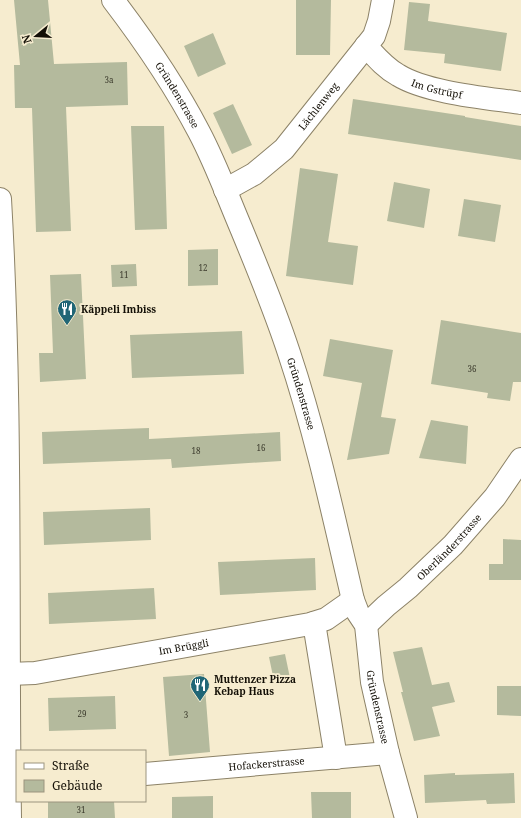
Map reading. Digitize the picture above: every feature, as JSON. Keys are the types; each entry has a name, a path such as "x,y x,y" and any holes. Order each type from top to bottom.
{"street":[{"name":"Gründenstrasse","path":"113,0 142,37 171,81 199,133 225,190 262,280 289,352 327,488 353,600 358,613 366,625 372,682 388,753 406,818"},
{"name":"Lächlenweg","path":"225,190 254,174 284,149 374,36 379,21 383,0"},
{"name":"Im Gstrüpf","path":"366,46 381,63 398,76 419,84 451,92 521,103"},
{"path":"0,199 8,377 9,674 13,785 10,818"},
{"name":"Oberländerstrasse","path":"366,625 454,545 495,497 521,459"},
{"name":"Im Brüggli","path":"9,674 35,673 314,623 326,619 353,600"},
{"path":"314,623 336,758"},
{"name":"Hofackerstrasse","path":"146,774 388,753"}],"building":[{"path":"14,0 48,0 54,64 127,62 128,105 66,107 71,231 36,232 32,108 15,108 14,65 20,65"},
{"path":"296,0 331,0 330,55 296,55"},
{"path":"409,2 430,4 428,21 507,33 501,71 444,63 445,54 404,50"},
{"path":"213,33 226,64 198,77 184,46"},
{"path":"353,99 521,126 521,160 348,134"},
{"path":"233,104 252,145 232,154 213,113"},
{"path":"131,126 164,126 167,229 135,230"},
{"path":"300,168 338,174 328,242 358,246 353,285 286,276"},
{"path":"394,182 430,189 424,228 387,221"},
{"path":"464,199 501,205 495,242 458,236"},
{"path":"218,249 218,285 188,286 188,250"},
{"path":"136,264 137,286 112,287 111,265"},
{"path":"81,274 86,379 40,382 39,353 53,353 50,275"},
{"path":"441,320 521,333 521,382 513,382 510,401 487,398 488,393 431,384"},
{"path":"242,331 244,374 132,378 130,335"},
{"path":"330,339 393,350 381,417 396,419 389,454 347,460 362,383 323,376"},
{"path":"431,420 468,426 466,464 419,458"},
{"path":"149,428 149,439 280,432 281,461 172,468 171,459 43,464 42,432"},
{"path":"150,508 151,540 44,545 43,512"},
{"path":"503,539 521,540 521,580 489,580 489,564 503,564"},
{"path":"315,558 316,590 220,595 218,562"},
{"path":"154,588 156,619 49,624 48,593"},
{"path":"422,647 432,685 449,682 455,702 432,707 440,736 414,741 401,692 403,692 393,652"},
{"path":"285,654 290,678 274,681 269,657"},
{"path":"204,674 210,752 169,756 163,677"},
{"path":"497,686 521,686 521,716 497,715"},
{"path":"115,696 116,729 49,731 48,698"},
{"path":"455,773 455,775 514,773 515,803 487,804 486,800 425,803 424,775"},
{"path":"311,792 351,792 351,818 312,818"},
{"path":"213,796 213,818 172,818 172,797"},
{"path":"48,802 114,802 115,818 48,818"}],"place":[{"name":"Käppeli Imbiss","path":"67,326"},
{"name":"Muttenzer Pizza Kebap Haus","path":"200,702"}]}
